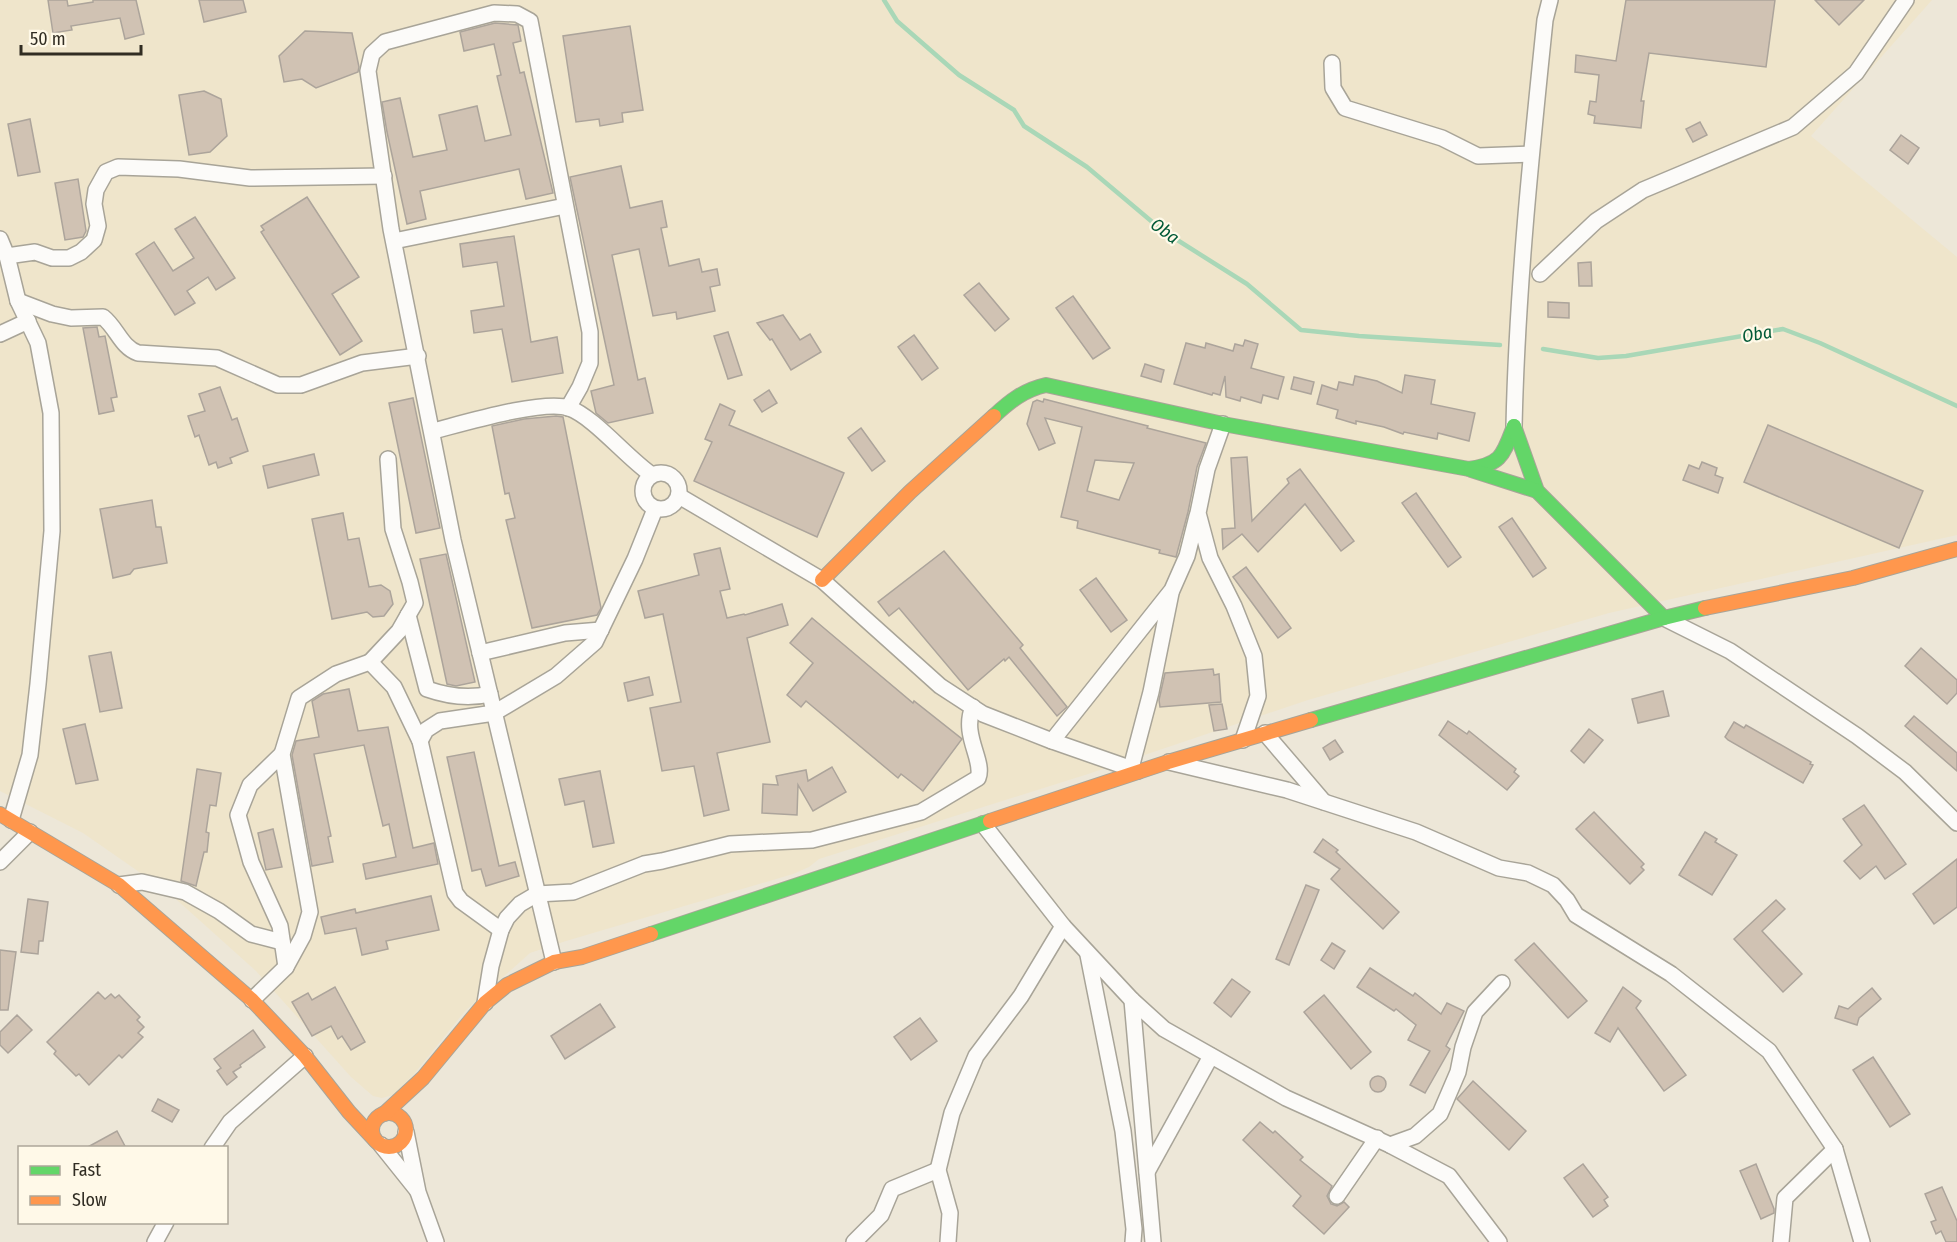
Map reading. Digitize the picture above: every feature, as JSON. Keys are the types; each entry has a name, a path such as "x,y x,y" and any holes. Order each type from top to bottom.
{"street":[{"path":"1550,0 1545,20 1531,154 1515,345 1514,426 1537,491 1664,618 1730,651 1857,736 1905,772 1957,823"},
{"path":"1540,274 1596,221 1643,190 1793,127 1856,73 1906,0"},
{"path":"554,962 453,540 394,241 368,71 372,54 385,42 494,13 517,14 530,21 590,333 590,363 568,408"},
{"path":"1332,63 1333,88 1345,108 1442,138 1478,156 1531,154"},
{"path":"7,256 35,252 52,258 69,258 81,252 94,240 98,226 94,204 96,190 106,172 118,167 178,169 250,178 384,176"},
{"path":"394,241 565,206"},
{"path":"0,239 7,256 18,301 38,343 51,413 52,531 30,755 5,817 119,885 252,1000 305,1056 349,1112 379,1143 418,1192"},
{"path":"18,301 52,314 71,318 103,317 111,323 129,350 138,353 217,358 278,385 301,385 362,363 418,356"},
{"path":"0,334 28,321"},
{"path":"822,580 910,492 1014,398 1029,389 1046,386 1223,424 1469,469 1537,491"},
{"path":"433,431 493,415 543,408 568,408 588,420 636,464 652,475"},
{"path":"1134,770 1172,590 1187,556 1207,469 1223,424"},
{"path":"1469,469 1488,467 1497,462 1503,454 1514,426"},
{"path":"252,1000 286,967 303,936 310,912 282,754 299,698 336,674 370,663 399,631 415,603 411,582 393,529 388,459"},
{"path":"664,473 675,479 679,496 672,506 661,510 655,509 645,501 642,490 647,478 664,473"},
{"path":"679,496 822,580 940,686 983,714 1134,770"},
{"path":"420,741 426,730 440,721 494,713 556,676 595,642 635,559 655,509"},
{"path":"1198,513 1210,558 1234,606 1254,656 1258,696 1243,740"},
{"path":"423,1078 403,1140 389,1147 379,1143 372,1132 374,1124 423,1078 485,1003 507,985 554,962 582,957 983,824 1134,770 1664,618 1745,599 1853,578 1957,549"},
{"path":"1052,741 1172,590"},
{"path":"408,615 427,689 438,693 475,698 490,694"},
{"path":"480,653 565,633 601,630"},
{"path":"370,663 394,687 420,741 455,893 461,902 501,930"},
{"path":"485,1003 491,966 501,930 507,918 520,904 537,894 573,892 644,864 730,844 812,840 921,812 978,778 980,773 968,718 973,707"},
{"path":"1265,733 1324,802"},
{"path":"282,754 250,784 238,815 251,862 276,916 286,967"},
{"path":"1168,762 1287,790 1416,832 1499,868 1528,873 1553,885 1567,900 1576,915 1671,974 1769,1051 1835,1149 1862,1242"},
{"path":"983,824 1088,955 1164,1029 1286,1098 1384,1142 1449,1176 1499,1242"},
{"path":"0,862 30,832"},
{"path":"119,885 142,882 185,892 219,911 251,934 282,942"},
{"path":"948,1242 950,1213 938,1170 952,1113 976,1056 1021,996 1063,926"},
{"path":"1088,955 1123,1131 1134,1229 1132,1242"},
{"path":"1337,1196 1384,1142 1415,1136 1440,1114 1458,1072 1463,1047 1475,1012 1502,982"},
{"path":"1132,1000 1153,1242"},
{"path":"213,1146 230,1122 305,1056"},
{"path":"1147,1172 1211,1056"},
{"path":"337,1095 358,1110 400,1117 405,1128 418,1192 436,1242"},
{"path":"1781,1242 1785,1198 1835,1149"},
{"path":"854,1242 881,1215 892,1189 938,1170"},
{"path":"155,1242 165,1224"}],"shaded area":[{"path":"0,0 1932,0 1811,136 1957,257 1957,535 1609,613 1308,700 1088,774 819,859 809,867 793,874 530,953 465,1011 414,1074 393,1095 382,1098 373,1096 351,1077 256,971 168,892 83,833 0,791"}],"building":[{"path":"48,0 67,0 68,6 93,2 93,0 136,0 144,34 125,39 120,18 71,26 72,30 53,33"},
{"path":"199,0 243,0 246,12 204,22"},
{"path":"1626,0 1775,0 1766,67 1649,53 1641,101 1644,101 1641,128 1594,123 1595,116 1588,114 1590,101 1596,102 1599,75 1575,72 1576,55 1616,61"},
{"path":"1815,0 1864,0 1839,25"},
{"path":"495,23 518,25 521,41 513,43 520,73 524,72 553,193 526,199 519,169 420,191 426,219 407,224 382,102 400,98 413,157 447,150 439,115 477,106 485,141 511,135 497,76 501,75 494,44 464,51 460,32"},
{"path":"630,26 643,110 622,113 623,122 600,126 599,119 576,122 563,36"},
{"path":"305,31 352,33 358,72 316,88 302,79 284,82 279,56"},
{"path":"204,91 221,99 227,136 210,152 189,155 179,95"},
{"path":"30,119 40,172 18,176 8,124"},
{"path":"1700,122 1707,135 1693,142 1686,129"},
{"path":"1901,135 1919,148 1908,164 1890,150"},
{"path":"621,166 630,208 662,201 667,227 661,228 669,266 699,259 702,272 717,269 720,285 710,287 715,311 677,319 676,312 653,316 639,249 612,255 638,380 645,378 653,413 608,423 596,413 591,391 614,385 570,177"},
{"path":"78,179 86,231 83,237 65,240 55,183"},
{"path":"307,197 359,277 332,294 362,341 340,355 261,232 264,230 261,226"},
{"path":"195,217 235,278 216,290 208,277 187,291 195,303 175,315 136,254 154,242 173,271 194,258 175,229"},
{"path":"514,236 531,342 557,337 563,373 512,382 502,329 474,333 471,311 504,306 497,262 463,267 460,244"},
{"path":"1591,262 1592,286 1579,286 1578,263"},
{"path":"979,283 1009,319 995,331 964,295"},
{"path":"1073,296 1110,348 1093,359 1056,308"},
{"path":"1548,302 1569,303 1569,318 1548,317"},
{"path":"783,315 800,340 810,334 821,352 791,370 772,339 770,340 757,323"},
{"path":"97,327 99,337 105,336 117,397 111,398 114,411 99,414 83,328"},
{"path":"728,332 742,375 728,379 714,336"},
{"path":"914,335 938,368 922,380 898,347"},
{"path":"1245,340 1258,344 1251,368 1284,377 1278,399 1263,395 1261,403 1241,397 1240,401 1226,397 1225,376 1220,395 1213,393 1212,395 1174,384 1186,343 1205,348 1206,343 1233,351 1235,344 1243,346"},
{"path":"1145,364 1164,370 1161,382 1141,376"},
{"path":"1405,375 1435,380 1431,404 1475,413 1469,441 1438,433 1437,439 1404,432 1403,434 1356,421 1356,424 1336,418 1338,410 1317,404 1322,385 1337,390 1339,382 1353,385 1355,376 1377,381 1402,393"},
{"path":"1294,377 1314,382 1311,394 1291,389"},
{"path":"220,387 232,420 237,418 248,451 230,458 232,463 218,468 216,462 209,465 199,435 195,437 188,416 205,411 199,394"},
{"path":"769,390 777,403 762,412 754,400"},
{"path":"413,398 440,528 416,533 389,403"},
{"path":"1044,399 1206,443 1197,467 1176,557 1159,553 1160,550 1077,528 1078,521 1061,517 1082,427 1045,418 1055,443 1039,450 1027,424 1033,402 1037,400 1043,402","holes":["1095,460 1134,463 1119,500 1087,491"]},
{"path":"720,404 735,411 729,425 844,473 817,537 694,481 712,442 705,439"},
{"path":"563,417 601,608 597,615 532,628 506,520 515,518 509,493 505,494 492,426 524,419"},
{"path":"1768,425 1923,491 1899,548 1744,482"},
{"path":"861,428 885,461 872,471 848,438"},
{"path":"314,454 319,475 268,488 263,466"},
{"path":"1247,457 1252,521 1289,483 1287,479 1300,469 1354,541 1341,551 1305,504 1258,552 1242,534 1223,549 1222,529 1235,528 1231,458"},
{"path":"1702,462 1717,468 1715,475 1723,478 1718,493 1683,480 1689,465 1699,469"},
{"path":"1416,493 1461,557 1448,567 1402,503"},
{"path":"152,500 156,527 161,527 167,563 134,569 130,574 113,578 100,509"},
{"path":"343,513 348,540 359,538 369,587 381,585 390,591 393,604 384,616 373,617 367,612 332,619 312,519"},
{"path":"1512,518 1546,568 1533,577 1499,527"},
{"path":"720,548 730,589 720,591 727,618 782,604 788,625 747,638 770,742 717,753 729,810 704,816 694,766 662,771 650,708 681,702 663,614 645,618 638,591 699,575 694,554"},
{"path":"944,551 1023,645 1020,648 1067,707 1057,716 1009,657 968,690 899,608 889,616 878,602"},
{"path":"446,554 475,682 456,686 447,684 420,559"},
{"path":"1246,567 1291,628 1278,638 1233,577"},
{"path":"1096,578 1127,620 1111,632 1080,590"},
{"path":"812,618 913,703 914,701 962,739 923,791 901,774 898,778 806,701 801,707 787,695 813,663 790,643"},
{"path":"1921,648 1957,680 1957,693 1947,704 1905,666"},
{"path":"111,652 122,708 100,712 89,656"},
{"path":"1213,669 1214,675 1219,674 1221,702 1160,707 1159,700 1165,673"},
{"path":"649,677 653,695 628,701 624,683"},
{"path":"349,689 358,731 388,727 413,848 434,843 438,864 366,879 363,864 396,857 389,824 383,826 364,745 314,754 331,836 328,837 333,862 312,866 292,755 296,741 319,737 312,701 323,694"},
{"path":"1663,691 1669,716 1638,723 1632,699"},
{"path":"1222,704 1227,729 1214,731 1209,705"},
{"path":"1914,716 1957,753 1957,771 1905,726"},
{"path":"1448,721 1467,734 1469,731 1516,769 1514,772 1519,776 1507,790 1439,735"},
{"path":"1734,722 1744,728 1746,725 1811,762 1810,764 1813,765 1803,783 1728,740 1725,737"},
{"path":"85,724 98,780 76,784 63,729"},
{"path":"1589,729 1603,740 1584,763 1571,751"},
{"path":"1335,740 1343,752 1330,760 1323,748"},
{"path":"474,752 499,866 515,862 519,876 486,886 481,869 472,871 447,757"},
{"path":"832,767 846,792 813,811 798,785 797,815 762,813 763,784 778,785 776,776 806,770 808,781"},
{"path":"197,769 221,773 216,806 210,805 206,832 209,833 207,852 204,852 196,886 181,881"},
{"path":"600,771 614,843 593,847 584,801 565,805 559,779"},
{"path":"1864,805 1906,864 1885,879 1876,866 1860,879 1844,861 1862,845 1843,819"},
{"path":"1594,812 1644,864 1641,867 1644,870 1630,884 1576,829"},
{"path":"273,829 282,867 266,870 258,833"},
{"path":"1705,832 1717,839 1715,842 1737,855 1712,895 1679,875"},
{"path":"1323,839 1338,850 1336,852 1399,912 1383,929 1331,879 1340,869 1314,852"},
{"path":"1957,859 1957,907 1934,924 1913,894"},
{"path":"1306,885 1319,890 1289,965 1276,959"},
{"path":"431,896 439,930 386,941 388,949 362,955 356,928 325,934 321,917 355,909 356,913"},
{"path":"28,899 48,902 43,941 39,941 38,954 21,952"},
{"path":"1776,900 1785,909 1762,931 1802,974 1783,992 1734,939"},
{"path":"1332,943 1345,951 1334,969 1321,960"},
{"path":"1534,943 1587,1001 1568,1018 1515,960"},
{"path":"0,950 16,952 8,1010 0,1010"},
{"path":"1370,968 1413,996 1415,993 1441,1014 1447,1003 1464,1011 1446,1046 1450,1049 1425,1093 1410,1085 1430,1051 1408,1040 1416,1025 1396,1009 1394,1011 1357,987"},
{"path":"1232,979 1250,992 1231,1017 1214,1003"},
{"path":"335,987 365,1042 351,1050 342,1036 338,1039 331,1026 312,1036 292,1002 308,993 312,1000"},
{"path":"1623,987 1641,1001 1636,1008 1686,1075 1664,1091 1618,1028 1610,1042 1595,1033"},
{"path":"1872,988 1881,999 1859,1018 1857,1025 1835,1018 1839,1006 1848,1009"},
{"path":"98,992 105,999 111,994 115,998 119,995 140,1017 137,1020 144,1027 138,1033 143,1037 122,1058 119,1055 89,1085 79,1074 76,1076 54,1054 56,1051 47,1042"},
{"path":"1324,995 1371,1052 1351,1069 1304,1012"},
{"path":"600,1004 615,1027 565,1059 551,1036"},
{"path":"17,1015 32,1030 8,1053 0,1045 0,1032"},
{"path":"920,1018 937,1041 911,1060 894,1037"},
{"path":"253,1030 265,1047 233,1072 237,1077 227,1085 217,1071 221,1068 214,1059"},
{"path":"1873,1057 1910,1114 1890,1127 1853,1070"},
{"path":"1378,1076 1384,1078 1386,1084 1384,1090 1378,1092 1372,1090 1370,1084 1372,1078"},
{"path":"1473,1081 1526,1131 1509,1150 1457,1099"},
{"path":"158,1099 179,1110 172,1122 152,1111"},
{"path":"1260,1122 1273,1133 1275,1131 1303,1157 1300,1160 1332,1186 1327,1196 1331,1204 1337,1206 1344,1202 1349,1207 1324,1234 1293,1206 1301,1196 1243,1140"},
{"path":"117,1131 125,1146 90,1146"},
{"path":"1583,1164 1608,1197 1604,1200 1608,1206 1593,1217 1564,1178"},
{"path":"1756,1164 1774,1209 1774,1213 1761,1219 1740,1171"},
{"path":"1942,1187 1957,1221 1957,1242 1946,1242 1941,1231 1936,1234 1931,1222 1936,1220 1925,1194"}],"waterway":[{"name":"Oba","path":"884,0 897,21 959,75 1014,110 1024,126 1087,167 1163,231 1247,284 1301,330 1500,345"},
{"name":"Oba","path":"1543,349 1598,358 1626,356 1783,329 1820,343 1957,406"}],"traffic: fast":[{"path":"994,416 1018,397 1046,385 1223,424 1469,469 1488,464 1500,457 1514,426"},
{"path":"1514,426 1537,491 1664,618"},
{"path":"1471,470 1537,491"},
{"path":"1311,720 1705,608"},
{"path":"651,934 990,821"}],"traffic: slow":[{"path":"822,580 910,492 994,416"},
{"path":"1705,608 1853,578 1957,549"},
{"path":"990,821 1168,762 1311,720"},
{"path":"0,814 119,885 252,1000 305,1056 349,1112 376,1141"},
{"path":"384,1114 423,1078 485,1003 507,985 554,962 582,957 651,934"},
{"path":"389,1113 401,1118 406,1130 401,1142 389,1147 377,1142 372,1130 377,1118 389,1113"}]}
